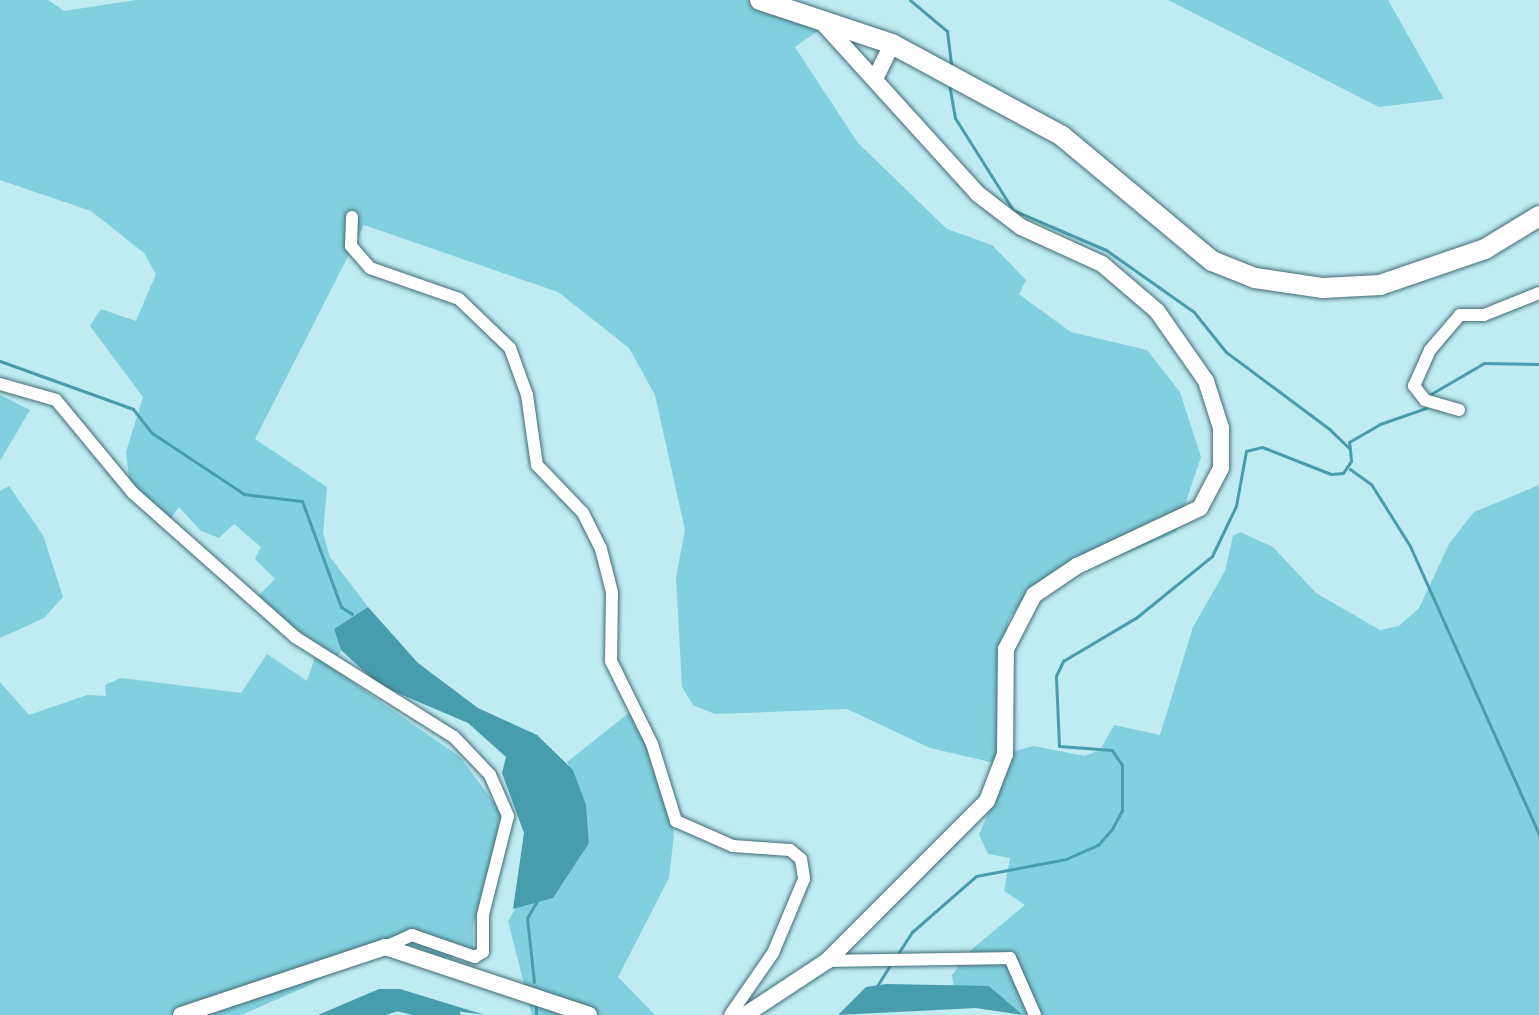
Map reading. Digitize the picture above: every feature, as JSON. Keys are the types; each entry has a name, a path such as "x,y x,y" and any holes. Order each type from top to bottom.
{"main road":[{"path":"760,0 892,44 1062,136 1212,261 1255,278 1323,288 1380,285 1485,249 1539,216"}],"street":[{"path":"745,1015 827,961 996,786 1005,754 1006,649 1034,595 1077,566 1200,508 1215,484 1222,450 1206,381 1157,311 1102,264 1001,214 822,22"},
{"path":"875,79 892,44"},
{"path":"352,217 351,246 370,268 459,299 510,348 527,395 537,465 583,513 598,541 612,592 611,661 652,744 676,821 733,846 790,850 801,859 804,879 773,953 730,1015"},
{"path":"1459,410 1425,400 1414,386 1430,350 1460,315 1484,315 1539,293"},
{"path":"0,384 56,400 133,493 218,561 295,637 454,737 490,775 508,816 483,915 483,952 475,957 412,935 385,947 181,1015"},
{"path":"385,947 589,1015"},
{"path":"827,961 881,963 1010,958 1035,1015"}],"shaded area":[{"path":"0,0 48,0 64,11 136,0 778,0 822,28 795,47 858,143 947,229 992,245 1026,280 1019,294 1028,301 1071,332 1147,350 1180,392 1201,457 1176,532 1026,596 1008,620 999,764 930,748 847,709 715,714 693,705 682,687 676,577 685,530 655,395 629,348 558,292 364,225 255,439 327,487 323,533 330,557 368,607 334,629 341,650 332,668 460,757 498,808 506,835 473,925 473,950 434,962 398,935 328,961 326,975 310,985 241,1015 0,1015 0,682 29,715 87,695 106,696 105,685 121,678 241,693 267,654 307,681 315,657 253,601 275,579 255,559 261,547 234,524 219,538 201,531 179,507 165,526 131,497 126,452 143,397 90,326 101,309 136,321 156,274 144,253 91,211 0,180"},
{"path":"1168,0 1388,0 1444,99 1379,107"},
{"path":"0,395 30,410 0,461"},
{"path":"1539,485 1539,1015 1023,1015 989,986 954,987 952,975 971,950 1025,905 1004,891 1010,858 988,854 979,835 1015,751 1033,746 1085,756 1100,750 1114,725 1160,735 1193,627 1225,571 1233,536 1240,532 1273,547 1316,593 1380,630 1399,626 1419,608 1449,544 1474,512"},
{"path":"9,486 43,535 63,597 44,618 0,638 0,491"},
{"path":"368,607 418,663 478,708 537,735 573,770 586,805 589,843 553,898 513,909 524,833 502,773 506,757 468,723 379,685 341,650 334,629"},
{"path":"630,712 666,783 674,835 669,878 618,977 655,1015 532,1015 508,921 517,906 553,898 589,843 586,805 567,762"},
{"path":"886,984 989,986 1023,1015 976,1008 838,1015 866,987"},
{"path":"379,989 400,989 485,1015 397,1003 365,1015 318,1015"}],"waterway":[{"path":"910,0 947,31 951,65"},
{"path":"897,955 912,932 976,876 1066,859 1098,845 1112,829 1122,810 1122,765 1112,750 1059,746 1056,676 1063,661 1137,617 1212,556 1236,506 1246,451 1262,447 1331,474 1343,473 1351,461 1350,449 1328,428 1226,352 1194,312 1106,250 1013,210 955,118 949,85"},
{"path":"0,361 133,409 152,433 244,494 302,501 341,607 352,614"},
{"path":"1431,394 1484,363 1539,364"},
{"path":"1350,449 1349,442 1380,424 1426,408"},
{"path":"1350,469 1371,484 1410,546 1539,835"},
{"path":"534,982 527,918 538,899"},
{"path":"877,986 890,965"},
{"path":"357,1015 397,1002 451,1015"},
{"path":"536,1006 536,1015"}]}
